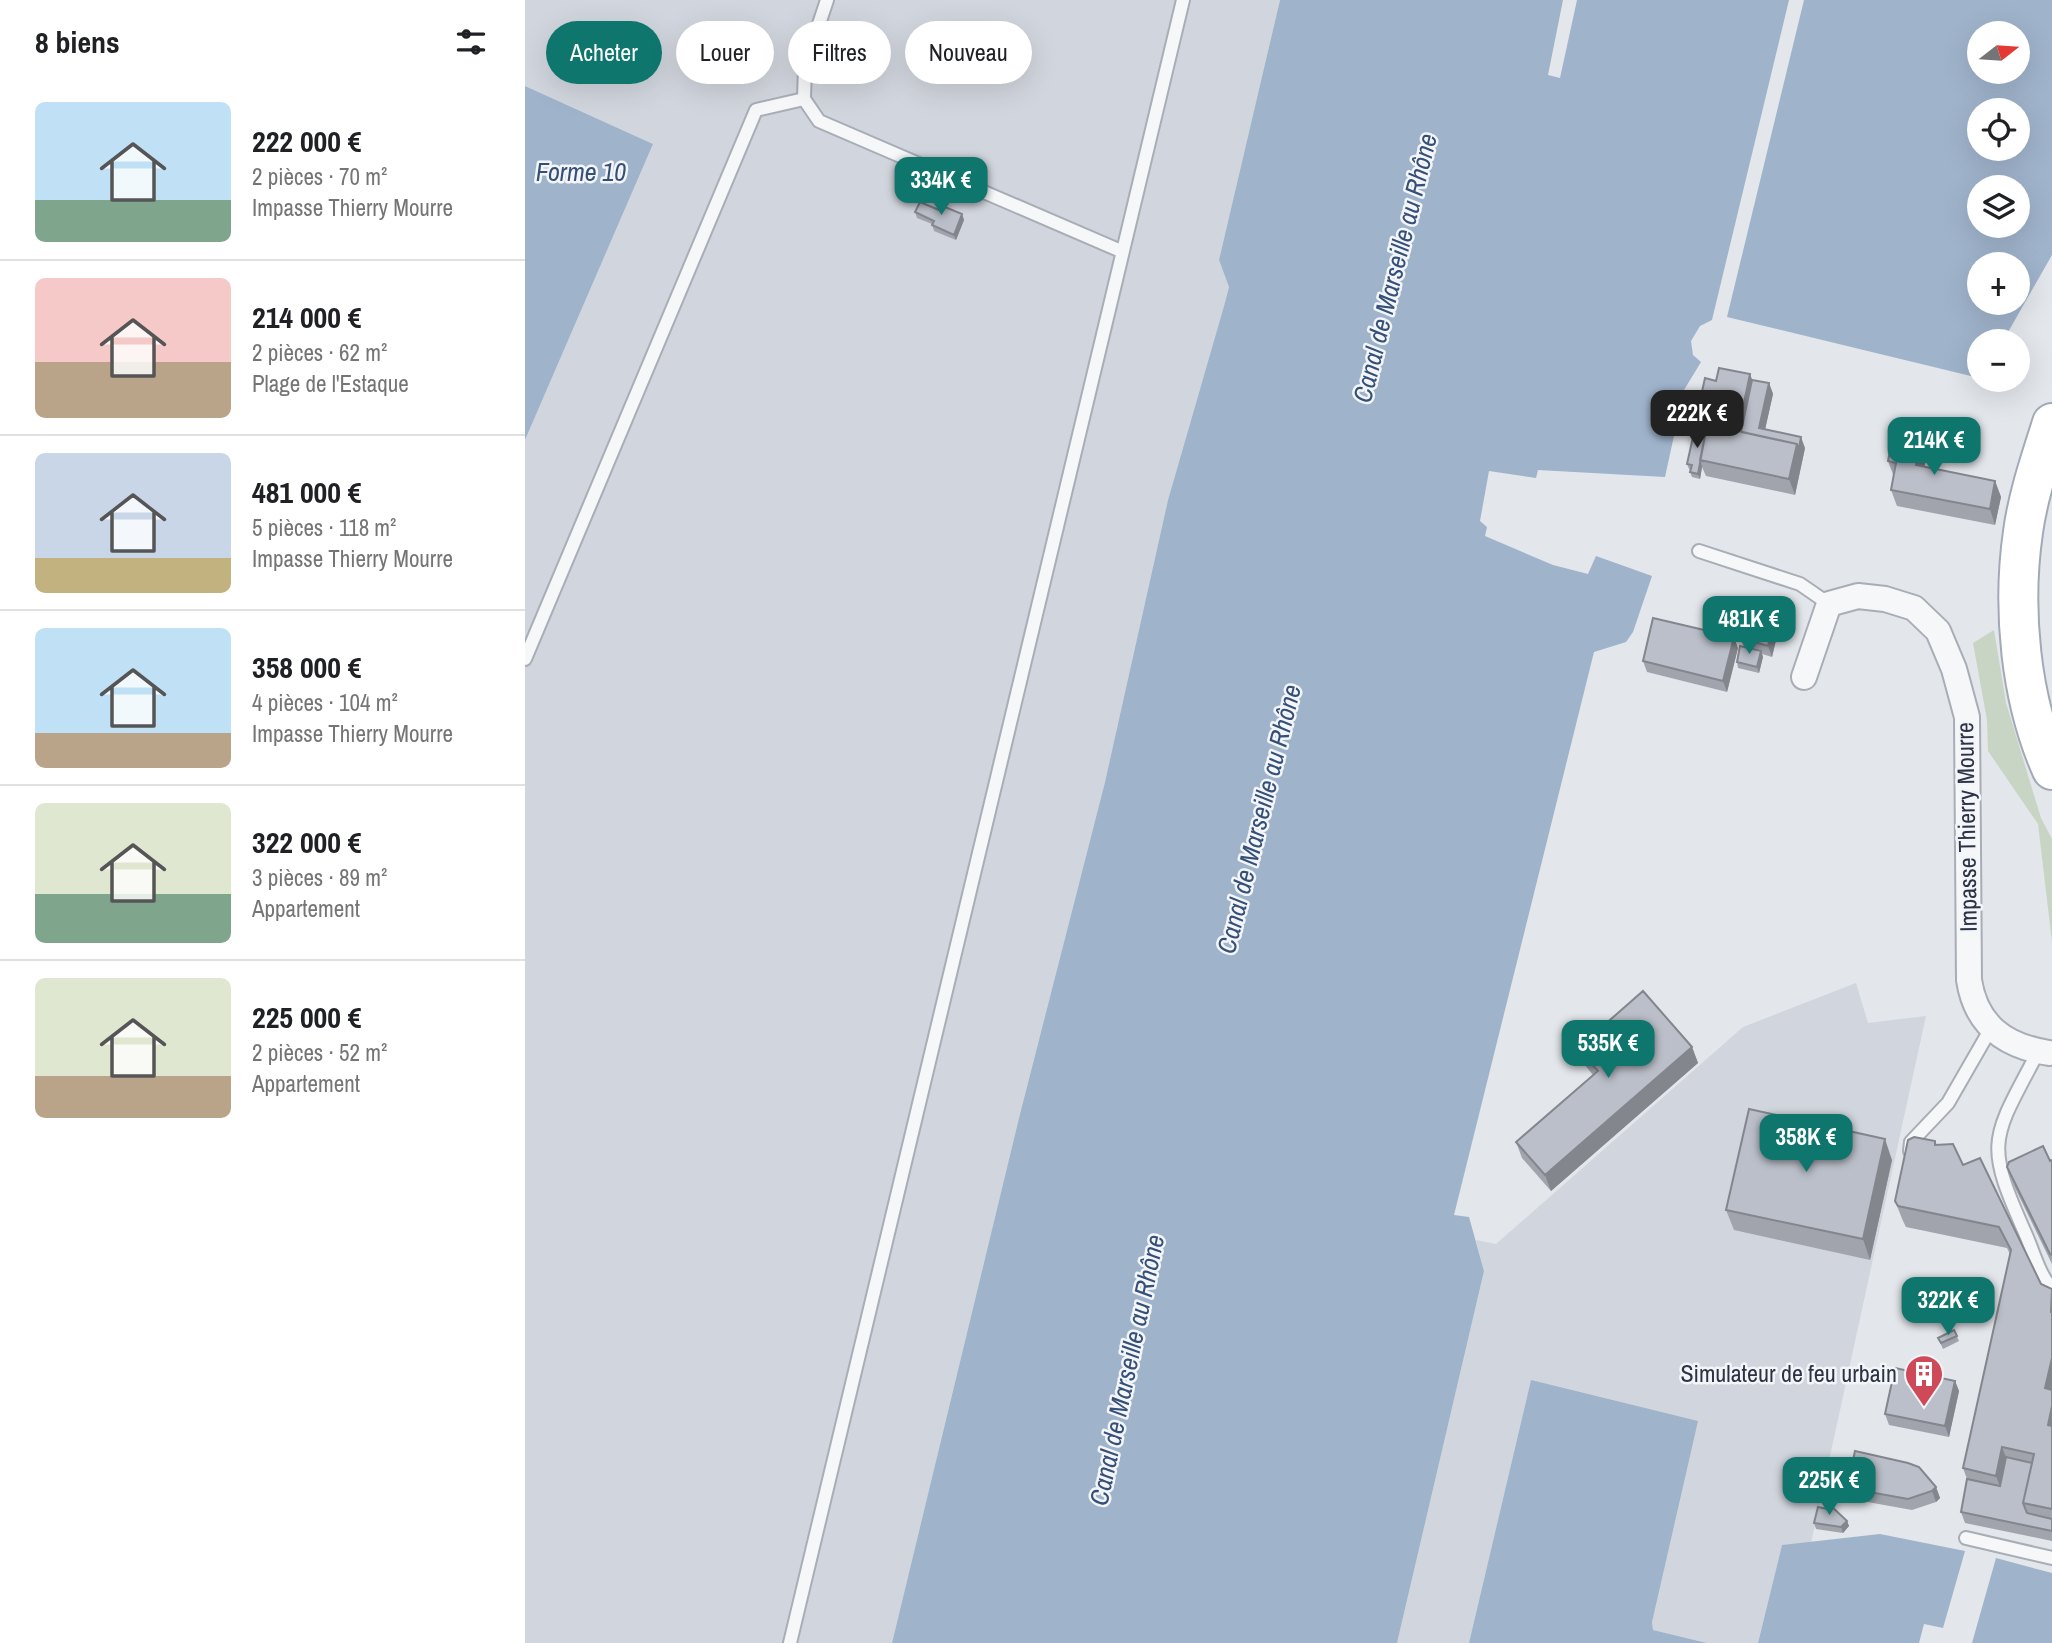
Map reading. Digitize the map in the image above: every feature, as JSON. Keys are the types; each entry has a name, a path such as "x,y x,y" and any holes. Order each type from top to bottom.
{"main road":[{"path":"2052,423 2022,531 2018,606 2033,713 2052,770"}],"street":[{"name":"Impasse Thierry Mourre","path":"1829,604 1857,596 1885,599 1914,608 1938,631 1954,669 1967,717 1969,980 1972,1000 1990,1030"},
{"path":"1804,677 1829,604"},
{"path":"1990,1030 2048,1053"}],"lane":[{"path":"827,0 805,66 804,99 819,121 1121,251"},
{"path":"790,1643 1183,0"},
{"path":"525,659 755,110 804,99"},
{"path":"1699,551 1800,584 1829,604"},
{"path":"1907,1165 1911,1142 1948,1103 1990,1030"},
{"path":"2048,1053 2000,1125 1996,1152 2001,1180 2052,1288"},
{"path":"1966,1538 2052,1558"}],"shaded area":[{"path":"525,0 1280,0 1219,260 1229,287 1168,500 1105,782 1019,1118 892,1643 525,1643 525,440 653,144 525,86"},
{"path":"1856,983 1868,1023 1926,1016 1811,1543 1782,1545 1758,1643 1707,1643 1653,1630 1652,1622 1531,1380 1469,1643 1397,1643 1484,1271 1476,1240 1496,1244 1743,1027"}],"green space":[{"path":"1994,630 2006,703 2041,818 2052,839 2052,942 2038,824 1988,751 1987,720 1973,643"}],"water":[{"name":"Canal de Marseille au Rhône","path":"1280,0 1563,0 1548,75 1560,78 1577,0 1789,0 1712,320 1700,326 1691,341 1693,355 1701,362 1684,390 1665,477 1538,470 1536,478 1489,471 1480,521 1487,527 1485,536 1553,565 1588,574 1596,556 1652,576 1633,632 1626,642 1594,652 1454,1215 1469,1217 1484,1271 1397,1643 892,1643 1019,1118 1105,782 1168,500 1229,287 1219,260"},
{"path":"1804,0 2052,0 2052,255 2030,294 2030,252 1967,252 1967,315 2018,315 2010,329 1967,329 1967,375 1727,317"},
{"name":"Forme 10","path":"525,86 653,144 525,440"},
{"path":"1531,1380 1698,1421 1652,1622 1653,1630 1707,1643 1469,1643"},
{"path":"1880,1534 1965,1551 1943,1628 1924,1624 1919,1643 1758,1643 1782,1545"},
{"path":"1996,1558 2052,1573 2052,1643 1972,1643"}],"building":[{"path":"920,202 939,210 940,205 962,214 954,235 932,225 934,221 915,212"},
{"path":"1719,368 1750,374 1738,431 1797,444 1789,479 1700,460 1709,417 1697,414 1705,378 1716,381"},
{"path":"1752,380 1769,383 1759,428 1801,437 1799,449 1797,444 1741,432"},
{"path":"1692,396 1701,398 1697,414 1701,425 1687,422"},
{"path":"1695,428 1706,430 1698,474 1690,472 1692,465 1687,464"},
{"path":"1894,430 1922,435 1916,465 1995,481 1990,509 1891,490 1896,463 1888,461"},
{"path":"1751,602 1777,608 1768,646 1741,638"},
{"path":"1653,618 1734,637 1723,681 1643,661"},
{"path":"1740,646 1761,651 1757,667 1737,662"},
{"path":"1643,991 1692,1047 1545,1175 1516,1142 1598,1071 1578,1048"},
{"path":"1749,1109 1885,1139 1863,1239 1726,1210"},
{"path":"1914,1137 1935,1141 1935,1145 1953,1144 1963,1165 1980,1158 2041,1284 2052,1289 2052,1358 2045,1388 2052,1390 2048,1425 2052,1426 2052,1509 2023,1503 2034,1454 2002,1447 1996,1476 1963,1468 2011,1250 1999,1227 1898,1206 1895,1201 1908,1140"},
{"path":"2043,1146 2050,1161 2052,1160 2052,1255 2007,1167 2009,1162"},
{"path":"1954,1330 1957,1336 1941,1343 1938,1338"},
{"name":"Simulateur de feu urbain","path":"1895,1368 1955,1381 1945,1426 1885,1414"},
{"path":"1855,1451 1919,1467 1936,1487 1932,1491 1908,1499 1847,1488"},
{"path":"2006,1457 2032,1463 2023,1503 2027,1513 2052,1519 2052,1531 1961,1512 1967,1479 2000,1486"},
{"path":"1830,1505 1847,1521 1841,1527 1814,1523 1818,1507 1827,1509"}],"place":[{"name":"Simulateur de feu urbain","path":"1924,1408"}]}
